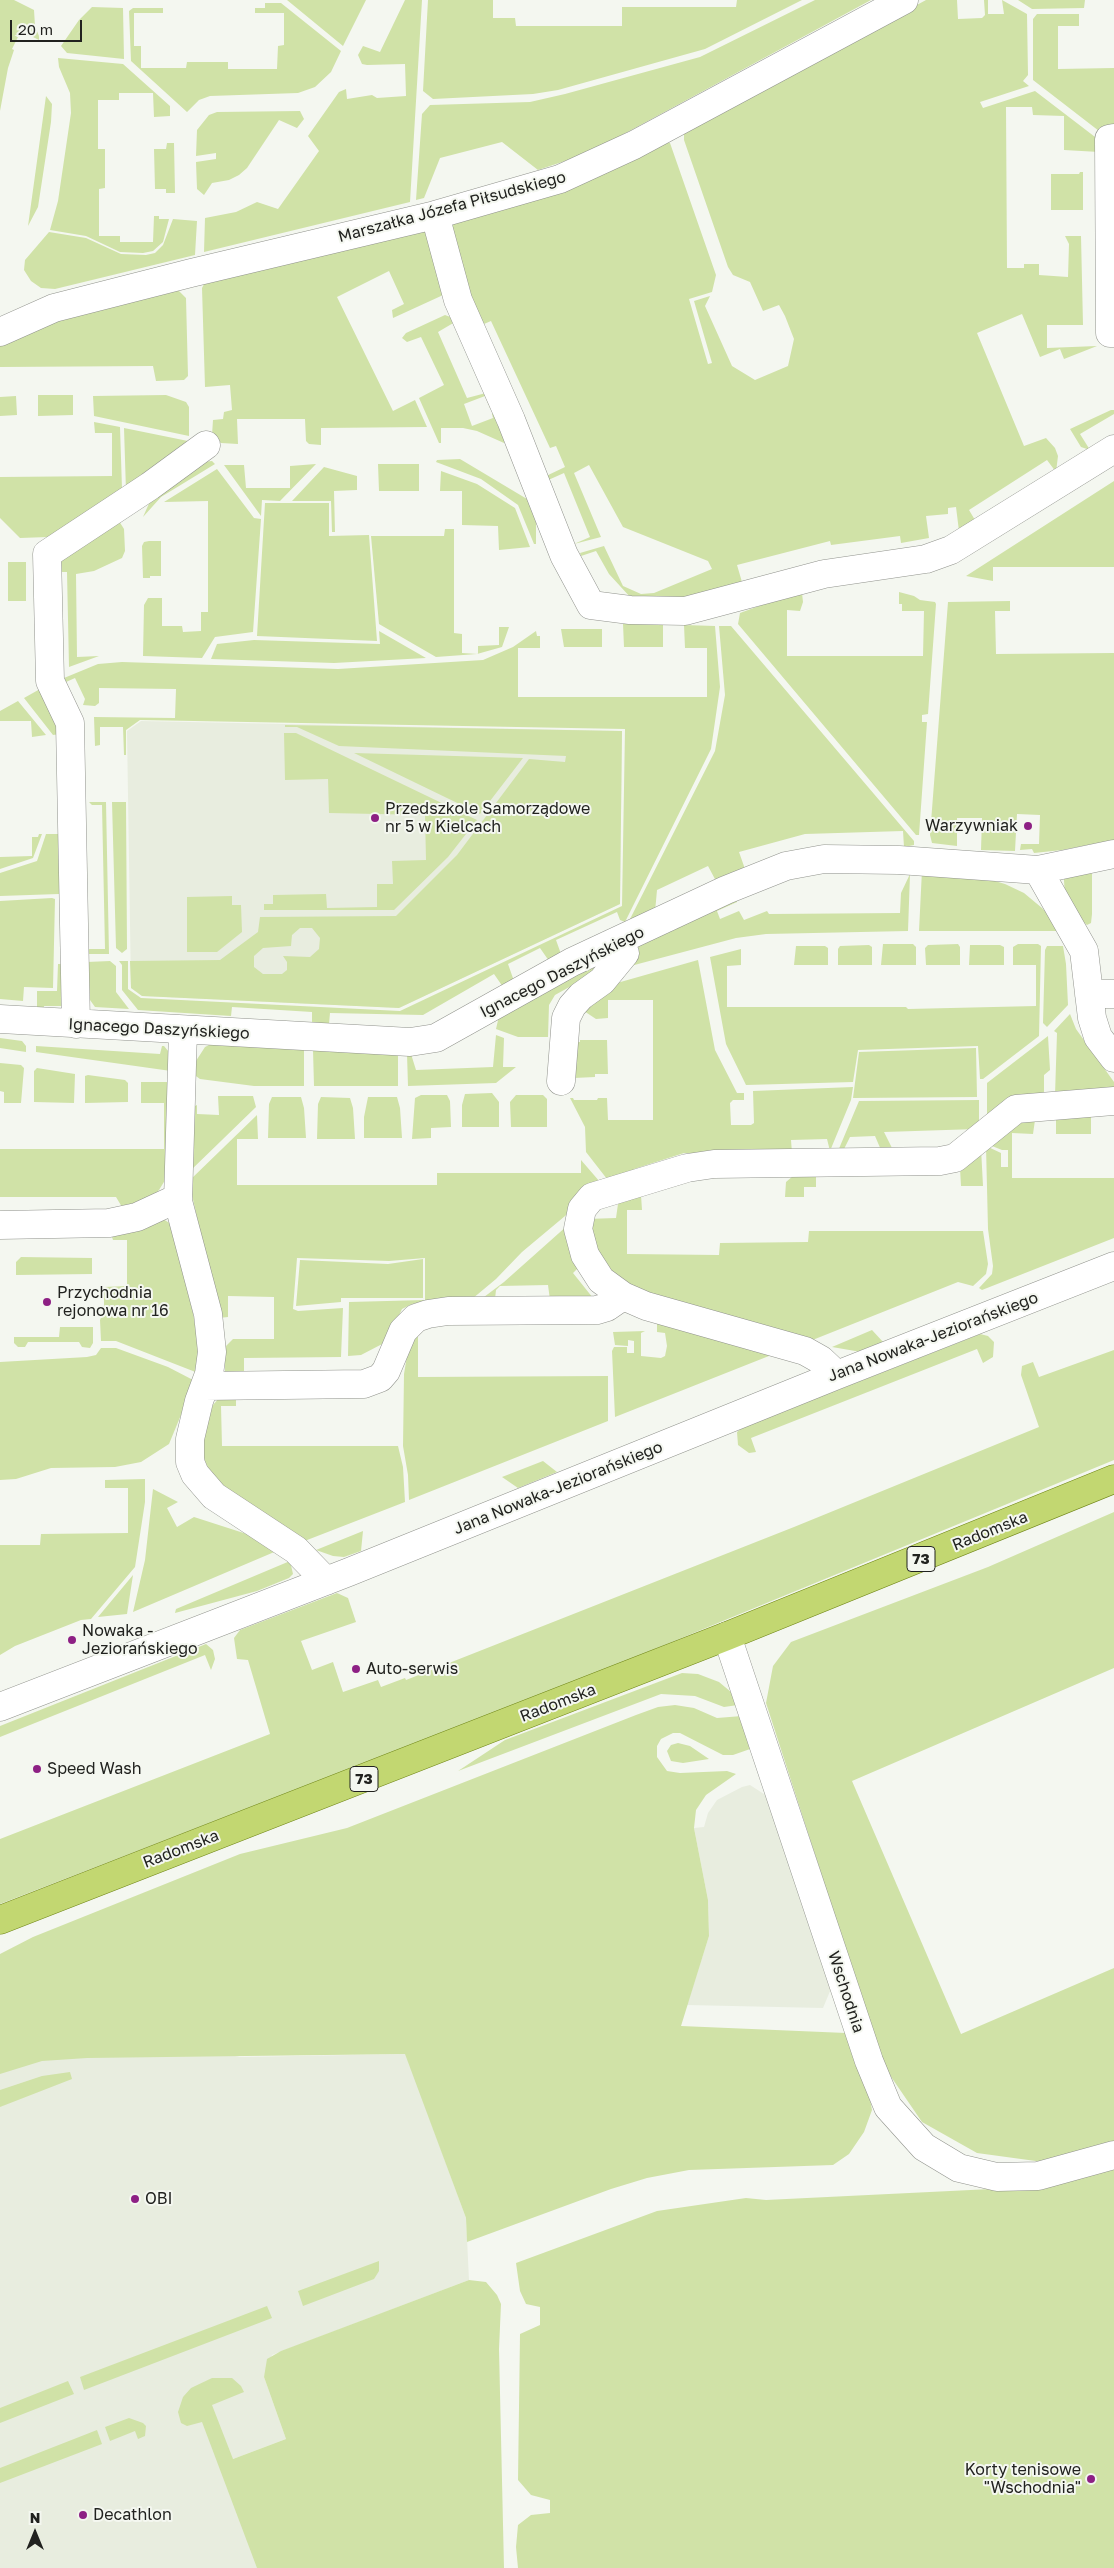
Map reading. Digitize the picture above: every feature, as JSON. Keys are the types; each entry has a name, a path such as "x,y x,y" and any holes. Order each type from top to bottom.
{"main road":[{"name":"Radomska","path":"0,1920 727,1636 1114,1479"}],"street":[{"name":"Marszałka Józefa Piłsudskiego","path":"0,332 54,308 191,272 435,215 544,184 596,164 904,0"},
{"path":"1114,138 1108,139 1110,333 1114,333"},
{"path":"435,215 458,300 510,420 564,554 591,605 630,610 684,611 824,574 926,559 952,550 1114,449"},
{"path":"76,1024 70,722 50,681 47,554 206,445"},
{"name":"Ignacego Daszyńskiego","path":"0,1018 183,1031 410,1042 436,1038 572,962 726,890 786,866 824,859 919,860 1038,870 1114,854"},
{"path":"1038,870 1084,951 1101,994 1092,1018 1098,1037 1114,1058"},
{"path":"561,1081 566,1018 572,1006 581,996 602,981 625,953 618,941"},
{"path":"183,1031 178,1198 209,1321 211,1363 190,1439 190,1462 195,1474 214,1496 296,1550 326,1581"},
{"path":"837,1375 821,1360 805,1351 646,1306 623,1296 601,1280 592,1270 580,1240 579,1219 582,1209 592,1197 687,1168 714,1164 940,1161 955,1158 1008,1113 1016,1109 1114,1101"},
{"path":"0,1224 109,1223 129,1220 178,1198"},
{"name":"Jana Nowaka-Jeziorańskiego","path":"0,1707 326,1581 837,1375 1114,1266"},
{"path":"205,1386 364,1384 380,1378 386,1371 404,1331 416,1318 448,1311 597,1310 607,1307 623,1296"},
{"name":"Wschodnia","path":"727,1636 869,2061 888,2107 924,2147 959,2168 997,2177 1038,2176 1114,2155"}],"shaded area":[{"name":"Przedszkole Samorządowe nr 5 w Kielcach","path":"141,721 622,731 620,904 399,1008 142,996 131,988 127,731"},
{"path":"750,1785 767,1796 833,1984 823,2008 687,2005 709,1936 708,1900 694,1828 704,1827 708,1813 717,1800"},
{"path":"0,2001 240,2057 406,2054 466,2218 469,2280 272,2355 264,2377 286,2439 233,2459 274,2568 0,2568"}],"green space":[{"path":"0,0 14,0 34,10 35,26 39,40 21,31 12,49 14,50 8,68 0,111"},
{"path":"287,0 366,0 343,46"},
{"path":"405,0 422,0 410,202 204,252 205,218 236,212 257,202 278,209 319,151 308,136 339,92 346,89 347,99 372,95 377,98 406,96 405,64 367,65 362,64 358,55 363,46 380,52"},
{"path":"428,0 493,0 493,18 515,18 516,26 622,26 622,7 736,7 737,0 802,0 705,49 558,90 533,94 433,99 423,91"},
{"path":"815,0 871,0 598,148 577,157 538,170 502,142 440,158 424,198 416,200 422,114 430,105 530,102 565,94 700,57"},
{"path":"926,0 957,0 958,19 982,18 985,15 984,0 988,0 988,14 1004,14 1002,0 1027,14 1028,75 1023,81 1029,86 980,102 983,108 1035,91 1099,140 1099,152 1064,150 1064,116 1033,115 1032,107 1006,107 1007,268 1024,268 1024,264 1039,264 1039,275 1068,277 1069,244 1065,236 1081,236 1083,325 1047,325 1047,348 1097,346 1064,359 1060,349 1040,357 1022,314 977,333 1024,446 1046,438 1055,448 1058,456 1056,472 1047,460 969,510 978,525 959,531 956,507 948,508 948,514 926,516 929,538 901,543 900,536 831,545 830,541 737,565 742,582 682,598 631,598 609,574 596,551 581,556 580,553 604,546 623,586 641,594 654,593 712,569 708,561 623,527 589,465 574,473 601,537 574,544 590,537 564,473 546,481 544,477 565,467 556,446 550,448 491,321 477,327 451,224 667,142 670,143 716,275 712,292 689,299 708,364 712,363 694,301 710,296 705,306 732,366 755,380 788,366 794,339 785,316 779,305 763,311 750,282 733,275 728,267 684,140 684,132"},
{"path":"1018,0 1085,0 1084,8 1032,9"},
{"path":"265,3 281,3 341,51 331,72 315,87 298,93 210,96 199,100 187,112 131,61 129,11 133,8 163,8 163,13 134,13 134,46 141,46 141,68 186,68 187,62 228,62 228,69 277,69 278,46 284,45 284,13 255,13 255,8 265,8"},
{"path":"92,7 123,8 124,59 67,53 61,46 79,20"},
{"path":"1037,14 1079,14 1079,26 1058,26 1058,69 1114,68 1114,126 1099,128 1099,131 1033,80 1033,19"},
{"path":"58,58 123,64 170,106 170,116 154,117 153,93 119,93 119,100 98,100 98,149 105,149 105,188 99,189 99,236 120,236 120,242 153,242 154,216 159,216 159,219 169,219 163,242 153,251 143,253 120,252 86,236 50,230 58,201 71,113 70,93 59,67"},
{"path":"46,96 52,104 51,122 38,207 28,226"},
{"path":"300,111 304,119 297,128 279,120 247,168 239,175 229,180 212,183 204,195 197,189 196,162 216,159 216,153 196,156 197,130 209,115 217,112"},
{"path":"167,143 174,143 175,193 166,193 166,189 155,189 154,149 166,149"},
{"path":"1083,172 1083,210 1051,210 1051,174 1079,174"},
{"path":"173,219 197,221 195,255 55,289 41,288 31,281 24,270 25,260 49,232 86,238 121,254 146,255 155,253 163,245"},
{"path":"421,229 432,236 445,292 441,296 393,318 392,310 404,304 389,271 337,297 393,411 415,400 427,427 321,428 321,445 309,444 306,441 305,419 237,419 238,444 221,443 212,435 213,420 223,419 224,412 232,410 230,385 205,387 202,288 206,280"},
{"path":"176,288 186,298 188,376 184,380 156,381 153,366 0,367 0,344 24,329"},
{"path":"445,315 453,318 455,322 438,332 467,398 486,393 494,406 490,408 485,396 464,404 472,426 493,418 492,414 496,411 506,431 504,443 477,431 463,428 441,428 441,443 439,443 419,398 444,385 421,337 407,342 402,338 406,333"},
{"path":"38,395 73,395 73,415 38,416"},
{"path":"166,395 186,402 189,407 189,436 94,416 93,396"},
{"path":"16,396 17,415 0,416 0,397"},
{"path":"1114,410 1114,414 1080,434 1090,450 1081,447 1070,429"},
{"path":"94,422 120,427 122,489 48,537 20,538 0,518 0,477 112,476 112,433 95,433"},
{"path":"124,428 188,441 126,491"},
{"path":"460,459 527,499 536,520 536,544 534,544 518,505 481,479 436,462 437,460"},
{"path":"212,461 215,464 161,497 143,517 151,499 203,462"},
{"path":"316,464 280,501 262,500 261,516 224,465 244,465 246,488 290,488 290,466"},
{"path":"378,464 419,464 419,491 379,491"},
{"path":"324,467 357,476 357,490 334,491 335,532 332,532 331,501 292,501"},
{"path":"217,469 254,518 261,519 253,632 215,637 202,658 143,656 144,605 148,598 162,598 162,626 182,626 183,632 201,631 201,612 208,612 208,501 164,502"},
{"path":"441,471 477,484 515,508 530,547 499,550 498,526 462,525 462,491 440,491"},
{"path":"1114,481 1114,567 993,567 993,581 966,576"},
{"path":"265,503 329,503 329,536 369,535 377,641 257,636"},
{"path":"119,521 124,529 125,551 122,558 94,571 76,574 77,657 99,656 69,667 67,572 52,572 54,564"},
{"path":"445,529 454,529 454,633 462,634 462,653 477,654 436,657 379,624 371,536 444,536"},
{"path":"161,541 161,576 143,578 142,546 144,542"},
{"path":"8,562 26,562 26,601 8,601"},
{"path":"899,592 914,596 920,600 935,602 936,604 928,714 922,715 922,722 927,722 919,835 916,835 738,624 740,613 789,595 802,593 803,602 800,611 787,610 787,656 923,656 924,611 902,611 902,604 899,604"},
{"path":"1010,601 1010,611 995,611 996,654 1114,653 1114,840 1062,850 1034,853 1032,849 1020,850 1021,844 1039,844 1040,815 1017,814 1015,851 981,850 982,818 957,818 957,846 932,843 930,835 948,602"},
{"path":"623,624 663,624 663,647 624,647"},
{"path":"684,625 715,626 720,687 711,749 625,922 620,920 617,912 556,940 561,954 549,961 540,948 508,964 514,981 503,987 494,974 423,1015 330,1013 329,1024 312,1023 312,1012 232,1007 231,1016 138,1010 122,990 122,965 119,961 128,961 128,989 141,998 400,1011 622,906 625,729 140,720 126,730 126,755 124,755 123,727 100,727 100,745 95,746 94,717 175,718 176,689 99,688 99,703 95,706 83,705 85,699 75,678 66,682 64,678 98,664 122,662 338,669 483,660 513,647 536,631 537,636 540,636 540,648 518,648 518,697 707,697 707,648 685,648"},
{"path":"719,626 731,626 914,841 914,845 904,847 903,831 805,834 739,852 745,869 716,881 708,866 657,890 655,912 629,921 715,751 725,695"},
{"path":"499,627 509,627 502,647 478,654 478,646 499,645"},
{"path":"561,629 602,629 602,647 564,647"},
{"path":"379,631 426,658 334,663 211,659 217,644 254,640 380,644"},
{"path":"40,689 60,734 53,735 24,698"},
{"path":"18,701 46,735 32,737 31,721 0,721 0,711"},
{"path":"285,725 622,731 620,904 399,1008 142,996 131,988 130,961 220,960 258,932 260,917 396,916 457,855 529,759 565,762 566,756 339,746 297,727 285,727","holes":["300,928 312,928 320,938 319,949 310,957 283,956 287,962 287,970 282,974 263,974 254,967 254,956 263,948 291,946 292,935"]},
{"path":"284,733 296,733 477,820 448,857 394,910 264,910 264,904 273,904 273,895 326,894 327,908 377,907 377,884 393,884 392,861 426,860 425,815 329,813 328,779 285,780"},
{"path":"354,753 523,758 480,814"},
{"path":"89,802 106,802 109,954 87,954 88,949 105,949 102,805 92,805"},
{"path":"112,802 126,802 127,949 122,953 116,948"},
{"path":"39,834 42,834 33,858 0,869 0,857 32,856 32,837 38,837"},
{"path":"46,834 59,834 59,894 0,896 0,873 37,861"},
{"path":"922,870 988,879 1005,884 1024,893 1042,908 1064,931 919,931"},
{"path":"1089,871 1092,874 1092,914 1091,923 1087,925 1080,919 1065,894 1064,878"},
{"path":"910,874 908,931 766,934 736,938 623,968 634,947 737,899 737,902 717,911 720,919 739,911 744,920 767,911 769,914 900,913 901,893"},
{"path":"232,896 232,905 241,905 242,932 217,952 187,952 187,897"},
{"path":"55,899 53,988 24,987 23,1001 0,999 0,901"},
{"path":"883,944 913,944 916,947 916,965 881,965"},
{"path":"958,944 960,947 960,965 926,965 925,948 928,945"},
{"path":"1018,944 1038,944 1041,946 1039,1036 983,1079 980,1079 978,1046 858,1050 853,1082 746,1085 726,1044 710,957 741,949 741,965 727,966 727,1007 906,1007 908,1009 1036,1006 1036,965 1013,965 1013,947"},
{"path":"869,945 872,947 872,965 838,965 838,949 840,946"},
{"path":"970,945 1000,945 1004,947 1004,965 969,965"},
{"path":"796,946 825,946 828,948 828,965 794,965"},
{"path":"1047,946 1063,946 1068,1005 1047,1027 1043,1023 1045,950"},
{"path":"611,955 582,980 555,995 549,1005 548,1037 518,1037 496,1029 499,1016"},
{"path":"698,960 715,1050 737,1093 744,1093 744,1100 733,1100 730,1103 731,1125 751,1125 754,1123 753,1091 853,1087 851,1100 830,1151 827,1139 791,1140 792,1153 684,1153 634,1169 630,1174 607,1179 586,1152 585,1127 570,1098 574,1100 597,1100 598,1098 607,1098 608,1120 653,1120 653,1000 608,1000 608,1018 596,1019 578,1007 617,983"},
{"path":"110,961 116,966 116,992 129,1009 95,1007 90,1000 87,962"},
{"path":"58,964 66,964 65,1006 44,1006 44,1011 37,1011 37,991 57,991"},
{"path":"1070,1014 1076,1029 1114,1082 1114,1088 1055,1095 1057,1033 1054,1031"},
{"path":"496,1035 504,1038 503,1067 516,1067 496,1083 408,1086 407,1054 411,1054 416,1070 493,1067"},
{"path":"1048,1036 1050,1070 1044,1075 1044,1098 987,1120 987,1083"},
{"path":"0,1038 22,1041 26,1046 26,1052 0,1048"},
{"path":"580,1040 607,1040 608,1074 595,1074 595,1077 574,1078 574,1042 580,1042"},
{"path":"211,1044 304,1050 304,1086 254,1086 200,1079 193,1074 194,1064 205,1047"},
{"path":"36,1046 160,1054 162,1046 164,1046 169,1052 171,1071 36,1052"},
{"path":"976,1048 977,1097 853,1098 859,1052"},
{"path":"313,1050 398,1054 398,1086 314,1086"},
{"path":"0,1063 21,1065 24,1068 21,1103 4,1103 4,1092 0,1091"},
{"path":"37,1068 75,1074 74,1103 34,1102 34,1071"},
{"path":"85,1076 125,1080 128,1083 128,1102 85,1103"},
{"path":"141,1082 169,1082 167,1177 148,1202 125,1212 116,1197 0,1197 0,1149 164,1149 164,1103 141,1103"},
{"path":"492,1093 499,1102 499,1127 462,1127 462,1105 465,1094"},
{"path":"421,1095 447,1095 450,1101 451,1127 431,1128 431,1138 412,1139 415,1098"},
{"path":"516,1095 543,1095 547,1099 547,1127 511,1127 510,1102"},
{"path":"218,1096 253,1096 256,1107 188,1173 191,1108 197,1105 197,1114 219,1115"},
{"path":"272,1097 301,1097 304,1108 306,1138 268,1138 269,1104"},
{"path":"321,1097 350,1098 353,1108 355,1139 317,1139 318,1104"},
{"path":"368,1097 397,1097 400,1108 402,1138 364,1138 364,1117"},
{"path":"979,1100 979,1127 977,1129 884,1132 893,1150 881,1150 875,1136 850,1137 843,1151 838,1151 859,1101"},
{"path":"1056,1112 1091,1115 1091,1134 1056,1134"},
{"path":"1036,1113 1033,1134 1012,1133 1012,1178 1114,1178 1114,1238 982,1290 979,1288 992,1274 993,1266 988,1229 986,1146 1001,1153 1001,1167 1008,1167 1008,1150 1002,1150 987,1144 988,1141"},
{"path":"257,1115 258,1139 237,1139 237,1185 437,1185 437,1173 581,1173 581,1160 600,1182 571,1211 522,1252 496,1279 472,1299 439,1300 412,1304 402,1309 386,1342 361,1355 348,1356 349,1302 425,1300 425,1258 389,1261 297,1258 293,1309 298,1311 343,1308 341,1357 244,1358 244,1378 225,1375 225,1347 233,1339 274,1339 274,1297 228,1296 228,1317 219,1318 189,1181"},
{"path":"981,1148 983,1186 961,1186 960,1168"},
{"path":"793,1176 816,1177 816,1187 804,1187 804,1197 785,1197 786,1182"},
{"path":"641,1195 642,1210 627,1210 627,1254 719,1255 720,1243 808,1242 809,1231 983,1231 988,1264 986,1274 973,1286 958,1282 810,1341 626,1289 597,1259 587,1219 616,1218 619,1197"},
{"path":"163,1219 171,1224 193,1313 198,1342 198,1373 116,1341 101,1341 100,1320 104,1310 104,1287 127,1286 127,1240 113,1240 112,1237 131,1227"},
{"path":"568,1225 580,1266 573,1273 593,1298 550,1300 548,1285 500,1286 496,1290 495,1299 480,1300 504,1282"},
{"path":"21,1257 92,1258 92,1274 16,1275 16,1262"},
{"path":"423,1259 423,1298 341,1298 341,1302 296,1306 300,1260 388,1264"},
{"path":"657,1322 779,1352 615,1417 612,1351 614,1347 627,1347 627,1353 634,1353 634,1341 628,1340 628,1346 615,1345 613,1332 645,1331 641,1333 641,1356 661,1358 665,1356 667,1346 665,1333 657,1332"},
{"path":"60,1327 93,1327 93,1343 90,1348 82,1347 79,1342 28,1342 25,1347 18,1347 14,1343 14,1337 59,1337"},
{"path":"872,1330 884,1343 861,1352 832,1347"},
{"path":"418,1334 418,1377 608,1376 608,1421 409,1500 408,1475 403,1446 404,1374 408,1350"},
{"path":"980,1334 988,1336 994,1342 993,1357 983,1363 977,1349 751,1438 756,1452 749,1453 738,1445 737,1432 743,1427"},
{"path":"101,1348 116,1348 168,1367 195,1381 169,1444 141,1462 115,1467 51,1468 16,1479 0,1480 0,1362 87,1357 96,1355"},
{"path":"1114,1350 1114,1460 582,1679 0,1904 0,1839 270,1734 248,1660 237,1659 234,1638 240,1630 337,1593 348,1598 356,1622 301,1641 312,1670 333,1662 343,1692 378,1680 381,1687 405,1678 406,1680 794,1527 1039,1427 1021,1375 1022,1366 1033,1362 1039,1377"},
{"path":"236,1397 236,1406 221,1406 222,1446 398,1446 403,1467 405,1502 302,1542 238,1501 212,1474 206,1464 201,1448 204,1429 213,1405 219,1398"},
{"path":"543,1461 557,1472 518,1488 502,1477"},
{"path":"145,1479 145,1502 135,1567 91,1619 81,1620 15,1646 0,1655 0,1545 40,1545 41,1534 128,1533 128,1488 105,1488 105,1480"},
{"path":"153,1489 178,1502 167,1508 177,1527 194,1517 256,1537 279,1550 133,1612 145,1560"},
{"path":"1114,1512 1114,1668 852,1781 961,2034 1114,1968 1114,2142 1043,2162 977,2153 922,2122 883,2065 766,1703 773,1666 791,1642 988,1567"},
{"path":"363,1531 361,1551 344,1557 333,1556 316,1550"},
{"path":"290,1561 293,1574 289,1578 257,1591 175,1613 176,1609"},
{"path":"133,1575 127,1614 98,1617"},
{"path":"206,1644 213,1650 215,1659 211,1670 205,1655 0,1737 0,1726"},
{"path":"682,1673 698,1674 719,1682 731,1692 738,1705 724,1707 695,1696 661,1694 458,1771 505,1740"},
{"path":"675,1705 694,1708 717,1718 742,1716 753,1748 733,1755 723,1755 680,1733 673,1733 661,1739 657,1746 657,1757 667,1771 680,1773 727,1771 736,1774 706,1795 696,1810 694,1828 708,1900 709,1936 681,2026 846,2033 868,2087 872,2110 864,2132 849,2154 833,2165 689,2170 647,2178 611,2189 467,2242 466,2218 405,2054 87,2058 42,2061 0,2074 0,1954 33,1937 240,1854 347,1828 636,1715 658,1707"},
{"path":"678,1743 690,1746 709,1759 683,1763 671,1761 667,1751 671,1745"},
{"path":"70,2072 72,2079 0,2107 0,2090 42,2076"},
{"path":"1114,2169 1114,2568 518,2568 516,2547 518,2525 531,2515 550,2513 550,2500 531,2495 518,2480 520,2334 540,2325 540,2307 526,2304 520,2291 516,2263 657,2211 746,2198 766,2200 1032,2187"},
{"path":"379,2261 379,2271 374,2279 303,2306 298,2291"},
{"path":"469,2280 486,2282 497,2295 501,2304 499,2349 504,2568 257,2568 202,2422 187,2426 181,2423 178,2412 183,2397 191,2388 212,2378 232,2378 241,2386 244,2392 212,2405 233,2459 286,2439 264,2377 267,2359 281,2351"},
{"path":"267,2306 272,2318 84,2390 80,2377"},
{"path":"68,2381 74,2394 0,2423 0,2408"},
{"path":"129,2418 146,2426 145,2436 138,2439 135,2431 110,2441 105,2427"},
{"path":"97,2430 102,2444 0,2483 0,2468"}],"place":[{"name":"Przedszkole Samorządowe nr 5 w Kielcach","path":"375,818"},
{"name":"Warzywniak","path":"1028,826"},
{"name":"Przychodnia rejonowa nr 16","path":"47,1302"},
{"name":"Nowaka - Jeziorańskiego","path":"72,1640"},
{"name":"Auto-serwis","path":"356,1669"},
{"name":"Speed Wash","path":"37,1769"},
{"name":"OBI","path":"135,2199"},
{"name":"Korty tenisowe \"Wschodnia\"","path":"1091,2479"},
{"name":"Decathlon","path":"83,2515"}]}
